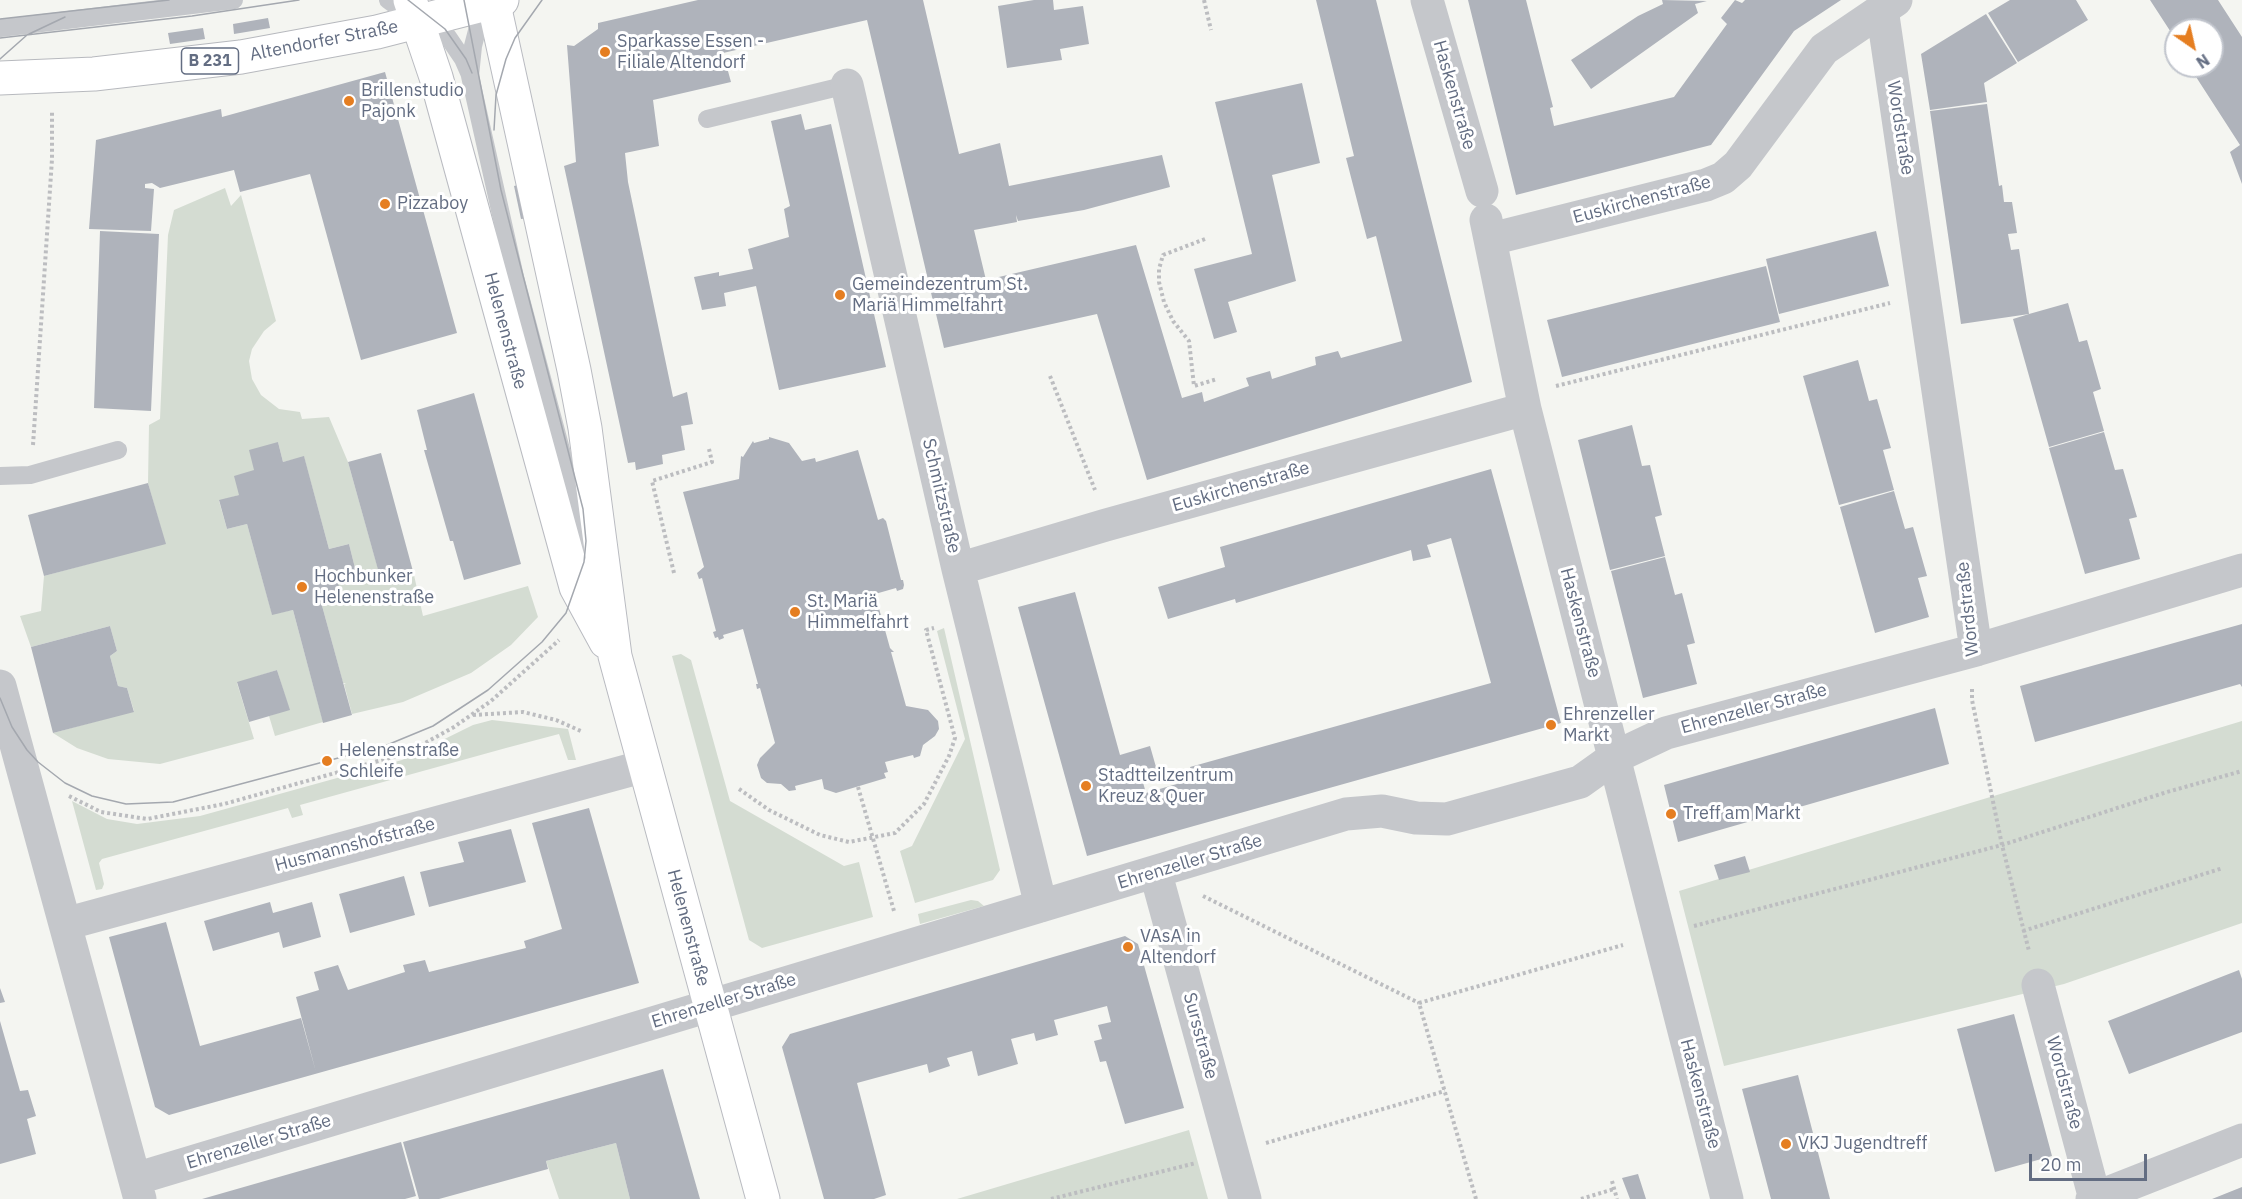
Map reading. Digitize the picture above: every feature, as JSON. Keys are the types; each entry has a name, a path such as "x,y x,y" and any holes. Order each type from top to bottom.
{"main road":[{"name":"Altendorfer Straße","path":"0,78 51,77 184,65 240,57 410,7 496,1"},
{"name":"Helenenstraße","path":"496,1 585,428 615,656 763,1199"},
{"name":"Helenenstraße","path":"410,7 436,77 576,587 615,656"}],"street":[{"name":"Haskenstraße","path":"1427,0 1486,217 1523,402 1615,757 1658,936 1728,1199"},
{"name":"Euskirchenstraße","path":"1486,217 1706,185 1723,178 1738,165 1824,48 1889,4"},
{"name":"Wordstraße","path":"1889,4 1924,291 1976,650"},
{"name":"Schmitzstraße","path":"847,85 958,569 1041,906"},
{"name":"Euskirchenstraße","path":"958,569 1523,402"},
{"name":"Ehrenzeller Straße","path":"138,1189 709,1006 1041,906 1156,874 1346,814 1382,811 1416,818 1447,819 1580,782 1615,757 1666,733 1976,650 2242,570"},
{"path":"0,686 138,1189"},
{"name":"Husmannshofstraße","path":"65,924 645,766"},
{"name":"Sursstraße","path":"1156,874 1245,1199"},
{"name":"Wordstraße","path":"2038,986 2094,1199"},
{"path":"2094,1199 2242,1140"}],"lane":[{"path":"0,28 234,0"},
{"path":"470,76 472,46 479,23 496,1"},
{"path":"410,7 448,37 463,59 470,76 518,288 615,656"},
{"path":"707,118 847,85"},
{"path":"0,476 30,475 118,450"}],"path":[{"path":"1204,0 1211,30"},
{"path":"30,475 52,159 51,77"},
{"path":"1205,239 1163,255 1159,269 1159,282 1168,312 1190,341 1194,386 1217,379"},
{"path":"1523,402 1901,300 1924,291"},
{"path":"1050,376 1098,496 1106,525"},
{"path":"674,573 651,481 712,462 709,450"},
{"path":"739,789 769,810 820,835 849,842 895,833 924,804 949,756 955,738 926,630 936,627"},
{"path":"22,764 53,790 101,812 147,819 224,804 407,753 472,715 523,674 558,640"},
{"name":"Wordstraße","path":"1976,650 1972,700 2002,845 2038,986"},
{"path":"472,715 523,712 556,720 583,732"},
{"path":"1156,874 1419,1003 1658,936 2002,845 2167,792 2242,771"},
{"path":"858,787 891,898"},
{"path":"2023,931 2223,868"},
{"path":"1419,1003 1476,1199"},
{"path":"1051,1199 1233,1153 1445,1091"},
{"path":"1612,1181 1617,1199"},
{"path":"1581,1199 1614,1189"}],"shaded area":[{"path":"225,188 231,206 241,195 276,321 264,331 252,349 249,361 252,379 261,395 279,409 300,412 302,419 329,417 348,462 382,583 414,575 423,616 528,586 538,617 511,645 471,673 403,702 352,714 344,684 346,683 343,683 321,602 341,596 336,577 356,572 349,544 329,549 304,457 283,462 278,442 254,470 239,495 219,501 227,529 247,524 272,614 293,610 323,722 275,736 269,716 289,709 277,670 237,683 254,739 160,764 108,759 77,748 53,733 134,711 127,688 118,686 110,656 117,651 110,626 31,647 20,616 41,611 44,576 165,543 148,483 149,425 160,419 168,235 174,210"},
{"path":"944,628 1000,870 993,880 915,903 900,851 912,846 965,739 937,631"},
{"path":"681,654 691,660 730,801 844,866 859,862 873,917 762,948 749,940 672,656"},
{"path":"492,720 568,729 576,760 568,760 559,734 506,748 300,805 303,815 292,818 288,808 102,859 99,863 104,884 102,889 96,890 72,801 107,819 137,824 200,816 402,760 473,725"},
{"path":"2242,721 2242,923 2064,984 1724,1066 1679,891"},
{"path":"971,900 978,901 984,906 920,924 918,914"},
{"path":"1189,1130 1208,1199 957,1199"},
{"path":"616,1143 630,1199 559,1199 546,1161"}],"building":[{"path":"698,0 923,0 959,154 1000,143 1009,186 1162,155 1170,187 1084,210 1018,221 1016,215 1017,222 974,230 986,280 1136,245 1182,398 1202,392 1204,402 1249,386 1246,378 1270,371 1272,379 1316,365 1315,357 1338,351 1341,358 1402,341 1376,236 1367,239 1346,158 1354,156 1316,0 1376,0 1472,382 1147,480 1097,314 944,348 867,20 723,53 731,82 653,100 659,146 625,153 628,182 673,397 687,392 693,424 681,426 685,450 662,455 663,464 636,470 635,462 628,463 564,166 576,162 567,45 574,46 598,29 598,23"},
{"path":"1034,0 1053,0 1054,10 1083,6 1089,44 1060,49 1062,60 1007,68 998,6"},
{"path":"1468,0 1526,0 1553,107 1550,108 1554,126 1674,97 1727,24 1721,18 1735,0 1742,3 1745,0 1841,0 1794,31 1711,145 1516,195"},
{"path":"1662,0 1707,1 1695,4 1698,13 1591,89 1571,60 1638,16 1663,4"},
{"path":"2010,0 2076,0 2088,20 2018,62 1988,13"},
{"path":"2150,0 2218,0 2242,37 2242,184 2230,152 2240,145 2197,78 2224,78 2224,18 2164,18 2164,22"},
{"path":"1986,14 2017,63 1984,83 1987,102 1930,110 1921,54"},
{"path":"268,18 270,28 234,34 233,24"},
{"path":"203,28 205,39 170,44 168,33"},
{"path":"385,72 457,333 361,360 310,174 240,192 234,170 160,188 152,183 145,184 145,188 154,189 151,231 89,229 96,140 221,109 222,117"},
{"path":"1302,83 1320,163 1272,175 1296,281 1228,302 1237,332 1214,339 1194,269 1252,254 1215,102"},
{"path":"1987,104 1999,186 2002,185 2004,202 2012,202 2017,233 2008,234 2011,250 2019,249 2029,314 1961,324 1930,111"},
{"path":"801,114 805,130 831,124 886,367 779,390 756,286 724,293 726,306 702,310 694,277 719,272 719,276 753,269 748,249 789,237 784,209 790,206 771,121"},
{"path":"522,184 530,218 521,219 514,186"},
{"path":"100,231 159,234 151,411 94,408"},
{"path":"1876,231 1889,286 1779,314 1766,259"},
{"path":"1766,266 1780,322 1562,377 1547,320"},
{"path":"2068,303 2079,342 2087,340 2101,389 2093,392 2104,431 2049,447 2013,319"},
{"path":"1858,360 1869,401 1877,399 1891,448 1883,450 1894,490 1839,505 1803,376"},
{"path":"474,393 521,564 464,580 453,541 450,541 424,450 427,450 417,410"},
{"path":"1632,425 1642,466 1650,465 1662,515 1655,517 1665,556 1610,570 1578,440"},
{"path":"2104,432 2115,470 2123,469 2137,517 2129,519 2140,559 2085,574 2049,448"},
{"name":"St. Mariä Himmelfahrt","path":"769,437 789,443 802,461 815,458 816,462 858,450 878,520 883,518 886,521 904,585 903,589 897,591 896,588 875,594 890,648 894,652 891,652 906,706 928,710 938,721 939,729 935,736 923,745 920,756 914,758 913,755 885,762 888,772 884,773 886,778 836,793 824,789 822,779 795,786 796,790 789,791 781,784 767,783 761,778 757,765 760,758 775,743 760,688 757,689 756,684 758,684 743,629 723,635 724,638 719,640 718,637 715,638 713,632 716,631 702,578 699,579 697,573 704,567 683,492 739,479 741,456 743,457 753,441 754,443 769,439"},
{"name":"Hochbunker Helenenstraße","path":"278,442 283,462 304,456 329,549 349,544 356,572 336,577 342,596 321,602 352,715 323,723 293,610 272,615 247,524 227,529 219,500 239,495 234,476 254,470 249,450"},
{"path":"381,453 414,575 382,584 348,462"},
{"path":"1491,469 1561,723 1087,856 1018,607 1075,592 1120,755 1150,746 1158,774 1142,779 1146,793 1194,779 1190,767 1491,683 1451,538 1427,545 1431,557 1413,561 1411,550 1236,603 1235,599 1168,619 1158,587 1225,567 1220,547"},
{"path":"148,483 166,544 44,576 28,515"},
{"path":"1894,491 1905,529 1913,527 1927,576 1918,578 1929,617 1875,633 1840,507"},
{"path":"1665,557 1675,595 1682,593 1695,643 1687,645 1697,684 1643,698 1611,571"},
{"path":"2242,624 2242,687 2240,684 2035,742 2020,686"},
{"path":"110,626 117,651 110,656 118,686 127,688 134,712 53,733 31,647"},
{"path":"277,670 290,710 249,722 237,682"},
{"path":"1935,708 1949,764 1678,842 1664,785"},
{"path":"589,808 639,983 169,1115 155,1107 109,937 166,922 200,1046 301,1018 316,1072 296,997 319,990 314,972 338,965 348,990 405,972 403,965 425,960 429,972 526,948 524,941 562,929 532,823"},
{"path":"511,829 526,882 429,907 420,872 464,862 458,842"},
{"path":"1745,856 1750,872 1719,880 1714,865"},
{"path":"404,876 415,915 350,933 339,894"},
{"path":"270,902 273,913 312,902 321,937 283,948 279,932 213,951 204,921"},
{"path":"1125,936 1138,944 1184,1108 1125,1124 1106,1061 1100,1062 1094,1041 1102,1039 1098,1025 1111,1022 1107,1006 1054,1020 1058,1035 1036,1041 1034,1033 1011,1039 1018,1064 978,1076 972,1051 947,1058 950,1066 929,1073 927,1064 857,1083 886,1195 874,1199 824,1199 782,1047 790,1034"},
{"path":"2239,970 2242,979 2242,1032 2129,1074 2108,1021"},
{"path":"0,988 5,1002 0,1003"},
{"path":"2014,1014 2052,1156 1995,1172 1957,1029"},
{"path":"0,1021 20,1091 28,1090 36,1116 27,1119 36,1154 0,1164"},
{"path":"663,1069 700,1199 630,1199 616,1143 546,1161 548,1169 439,1199 419,1199 403,1142"},
{"name":"VKJ Jugendtreff","path":"1798,1075 1830,1199 1771,1199 1742,1089"},
{"path":"401,1142 416,1196 405,1199 202,1199"},
{"path":"1638,1174 1646,1199 1630,1199 1622,1178"},
{"path":"2242,1187 2242,1199 2212,1199"}],"tram line":[{"path":"0,19 169,0"},
{"path":"0,38 192,16 299,0"},
{"path":"408,0 445,29 466,59 472,73"},
{"path":"0,698 12,727 27,750 38,762 65,783 92,796 126,804 173,802 387,745 433,726 488,690 542,642 566,613 584,562 586,541 583,509 501,190 464,0"},
{"path":"494,130 496,95 506,59 515,38 542,0"},
{"path":"0,59 27,35 65,17"}],"place":[{"name":"Sparkasse Essen - Filiale Altendorf","path":"605,52"},
{"name":"Brillenstudio Pajonk","path":"349,101"},
{"name":"Pizzaboy","path":"385,204"},
{"name":"Gemeindezentrum St. Mariä Himmelfahrt","path":"840,295"},
{"name":"Hochbunker Helenenstraße","path":"302,587"},
{"name":"St. Mariä Himmelfahrt","path":"795,612"},
{"name":"Ehrenzeller Markt","path":"1551,725"},
{"name":"Helenenstraße Schleife","path":"327,761"},
{"name":"Stadtteilzentrum Kreuz & Quer","path":"1086,786"},
{"name":"Treff am Markt","path":"1671,814"},
{"name":"VAsA in Altendorf","path":"1128,947"},
{"name":"VKJ Jugendtreff","path":"1786,1144"}]}
